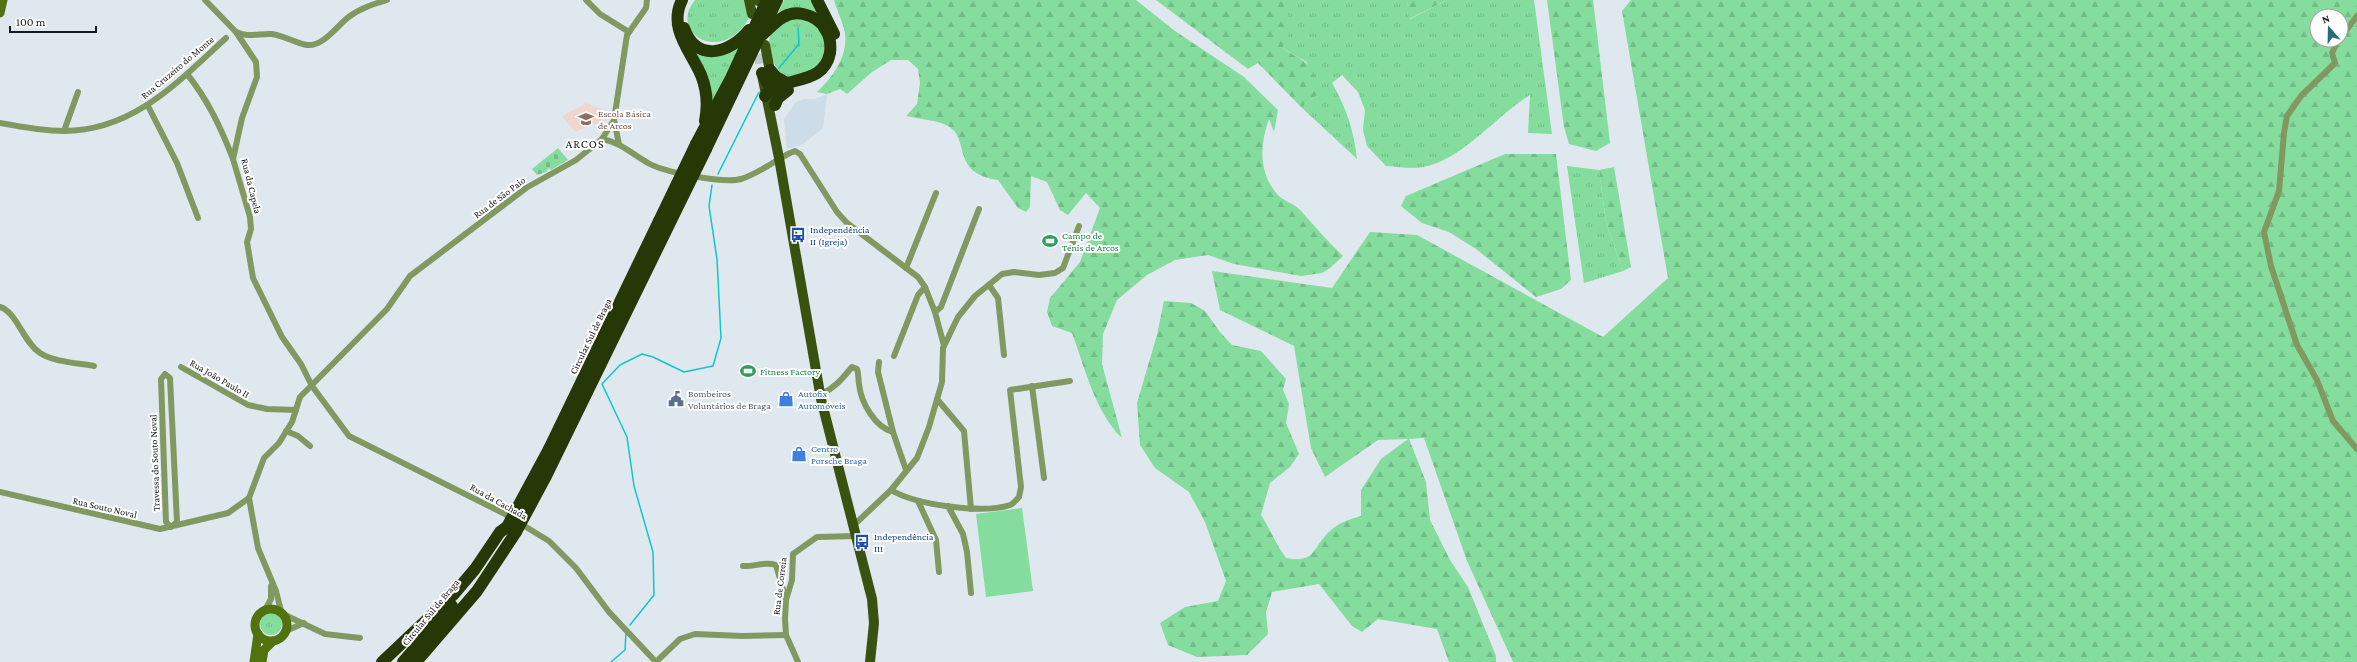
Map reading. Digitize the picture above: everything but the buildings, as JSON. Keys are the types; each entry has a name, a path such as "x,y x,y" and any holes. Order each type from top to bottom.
{"highway":[{"path":"682,0 677,12 677,24 683,43 704,84 706,105 704,130"},
{"path":"689,0 683,13 684,29 694,43 707,50 721,51 729,49 741,40 755,17"},
{"name":"Circular Sul de Braga","path":"701,147 704,130 731,78 755,17 758,0"},
{"name":"Circular Sul de Braga","path":"416,662 477,591 512,529 552,464 701,147 764,40 777,0"},
{"path":"775,105 781,94 788,87 815,81 826,73 833,62 836,48 834,35 817,0"},
{"path":"764,40 781,18 797,13 816,19 826,31 830,50 824,66 814,75 777,91 769,92 766,71"},
{"path":"766,71 788,87"},
{"path":"382,662 453,595 475,569 500,532 512,529"},
{"name":"Circular Sul de Braga","path":"403,662 432,631 512,529"}],"main road":[{"path":"0,13 3,0"},
{"path":"755,17 758,0"},
{"path":"764,40 766,71"},
{"path":"769,92 775,105 779,158"},
{"path":"769,92 820,395 872,599 874,623 870,662"},
{"path":"254,662 258,634 255,620 265,610 270,608 283,613 288,623 283,636 273,641 264,650 262,662"},
{"path":"258,634 265,640 273,641"}],"street":[{"name":"Rua da Capela","path":"205,0 236,32 256,62 257,77 242,118 233,159 250,217 251,229 247,242 253,278 282,337 301,364 312,386"},
{"path":"236,32 242,36 268,34 284,36 307,45 316,44 335,30 348,16 369,6 387,0"},
{"path":"586,0 600,14 629,32"},
{"name":"Rua de São Paio","path":"249,498 264,458 279,443 296,410 300,397 387,309 410,276 526,188 576,160 602,139 614,120 629,32 646,8 647,0"},
{"path":"2349,26 2357,16"},
{"name":"Rua Cruzeiro do Monte","path":"0,123 64,131 112,124 148,106 187,74 226,38"},
{"path":"2334,48 2332,53 2335,63 2300,96 2287,116 2279,191 2264,232 2271,266 2297,345 2317,380 2333,421 2357,449"},
{"path":"187,74 202,94 219,125 233,159"},
{"path":"64,131 78,92"},
{"path":"148,106 177,163 198,218"},
{"path":"614,120 619,144"},
{"path":"602,139 619,144 649,164 706,179 740,180 779,158 795,151 800,154 842,218 918,277 926,287 935,312 944,346 942,382 917,458 891,490 854,525"},
{"path":"906,268 936,193"},
{"path":"935,312 941,307 979,209"},
{"path":"944,346 958,316 975,296 1002,274 1014,272 1039,275 1055,273 1063,268 1079,226"},
{"path":"989,285 998,298 1004,355"},
{"path":"894,356 918,295 926,287"},
{"path":"0,307 10,313 21,333 39,352 51,357 94,366"},
{"path":"879,362 878,372 893,432 906,470"},
{"path":"820,395 829,391 841,381 852,367 857,369 859,385 870,412 884,429 893,432"},
{"name":"Rua João Paulo II","path":"181,368 248,405 268,409 296,410"},
{"name":"Travessa do Souto Noval","path":"165,374 170,378 173,430 177,522 171,527 166,522 164,478 161,379 165,374"},
{"path":"891,490 918,501 971,509 1011,505 1020,497 1021,487 1010,390 1070,381"},
{"name":"Rua da Cachada","path":"312,386 349,436 503,513 548,541 576,568 609,612 656,662"},
{"path":"1032,386 1044,478"},
{"path":"937,398 964,431 971,509"},
{"path":"163,430 173,430"},
{"path":"286,431 298,436 310,446"},
{"path":"164,478 175,478"},
{"name":"Rua Souto Noval","path":"0,492 160,529 228,513 249,498"},
{"path":"249,498 258,548 283,613 325,634 360,638"},
{"path":"918,501 936,540 939,572"},
{"path":"948,506 963,534 967,552 971,592"},
{"name":"Rua de Correia","path":"798,662 786,635 786,600 792,580 793,554 817,537 857,536"},
{"path":"743,566 754,567 760,563 776,565 786,600"},
{"path":"265,610 271,599 271,582"},
{"path":"286,631 304,623"},
{"path":"656,662 680,638 695,634 742,636 786,635"}],"shaded area":[{"path":"827,94 823,128 803,144 787,149 784,119 796,102 805,99 815,99"},
{"name":"Escola Básica de Arcos","path":"586,103 610,113 599,130 596,123 575,132 562,116"}],"green space":[{"path":"695,0 746,0 750,16 739,31 726,40 713,42 702,40 693,33 688,24 688,12"},
{"path":"784,0 814,0 824,17 807,10 796,8 784,10 778,13"},
{"path":"834,0 1136,0 1175,31 1244,77 1278,110 1274,132 1269,119 1264,138 1262,158 1266,177 1277,194 1299,209 1343,256 1322,273 1301,276 1234,264 1208,255 1175,260 1147,275 1117,300 1103,334 1102,364 1122,438 1105,416 1098,403 1086,375 1072,333 1052,326 1047,312 1050,298 1080,262 1100,208 1086,193 1068,215 1060,210 1047,182 1031,176 1030,207 1026,212 1018,208 998,180 983,176 973,170 967,163 959,139 955,132 948,126 933,121 906,116 917,104 920,83 918,69 908,60 891,60 872,72 847,94 840,89 827,94 817,92 834,73 842,58 844,50 845,33"},
{"path":"1156,0 1280,0 1284,2 1292,27 1282,48 1310,66 1315,78 1316,96 1301,107 1258,63 1248,69"},
{"path":"1280,0 1407,0 1410,19 1447,0 1534,0 1552,134 1528,133 1530,95 1504,114 1465,147 1437,163 1419,168 1386,166 1367,146 1363,130 1365,110 1358,92 1342,75 1332,83 1349,120 1357,159 1301,107 1316,96 1307,62 1282,48"},
{"path":"1407,0 1447,0 1409,19"},
{"path":"1547,0 1593,0 1610,143 1596,151 1569,144 1564,127"},
{"path":"1631,0 2357,0 2357,662 1513,662 1467,561 1424,438 1409,439 1426,482 1430,520 1450,560 1468,587 1496,656 1496,662 1449,662 1437,629 1378,619 1362,632 1352,626 1319,584 1272,592 1266,612 1268,634 1247,655 1197,657 1168,645 1160,623 1185,607 1218,601 1226,581 1205,522 1189,492 1155,468 1140,445 1137,403 1157,335 1164,301 1191,303 1205,311 1220,332 1232,345 1261,351 1286,379 1283,390 1289,404 1286,423 1299,454 1290,467 1270,483 1261,515 1286,558 1303,559 1312,553 1333,528 1353,518 1361,516 1361,490 1381,459 1408,439 1378,440 1325,477 1311,448 1294,346 1220,310 1212,271 1332,288 1370,232 1417,235 1603,337 1668,278 1622,11"},
{"path":"798,16 819,25 826,48 820,65 805,76 786,77 780,72 772,59 769,43 770,35 780,23"},
{"path":"742,42 711,105 688,43 710,53 723,55 735,49"},
{"path":"558,148 568,160 551,170 549,168 546,172 537,175 532,169"},
{"path":"1505,154 1556,154 1571,280 1561,289 1536,297 1476,249 1449,232 1422,223 1401,206 1406,196"},
{"path":"1567,166 1599,170 1606,222 1623,271 1584,283"},
{"path":"1614,167 1631,267 1623,271 1606,222 1599,170"},
{"path":"1022,508 1033,591 986,597 976,514"},
{"path":"271,613 279,616 282,624 279,632 271,635 263,632 260,624 263,616"}],"waterway":[{"path":"779,68 799,44 798,28"},
{"path":"718,174 759,92"},
{"path":"630,625 654,595 653,552 634,486 627,437 602,384 620,365 642,354 653,357 684,372 713,366 721,338 717,259 709,206 712,185"},
{"path":"611,662 625,650 626,633"}],"tunnel":[{"path":"756,39 762,73"}],"place":[{"name":"Escola Básica de Arcos","path":"586,119"},
{"name":"Independência II (Igreja)","path":"798,235"},
{"name":"Campo de Ténis de Arcos","path":"1050,241"},
{"name":"Fitness Factory","path":"748,371"},
{"name":"Bombeiros Voluntários de Braga","path":"676,399"},
{"name":"Autofix Automóveis","path":"786,399"},
{"name":"Centro Porsche Braga","path":"799,454"},
{"name":"Independência III","path":"862,542"}],"district":[{"name":"ARCOS","path":"585,144"}]}
